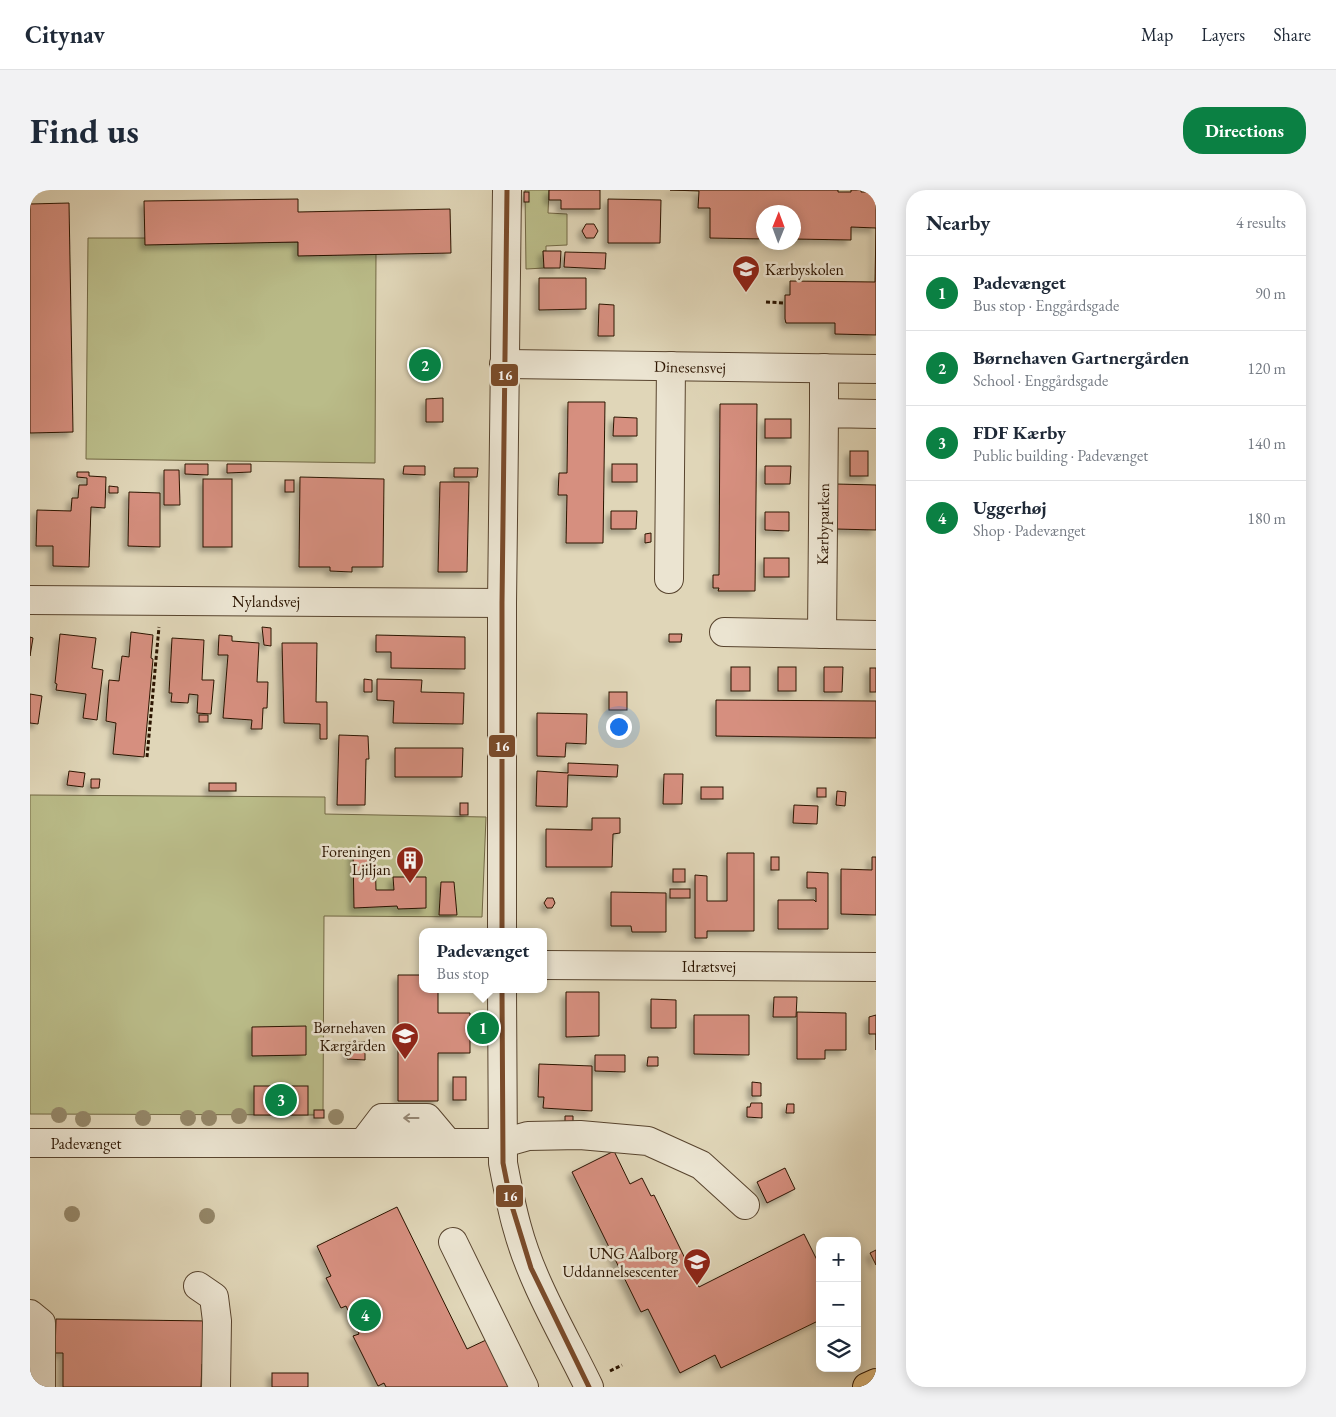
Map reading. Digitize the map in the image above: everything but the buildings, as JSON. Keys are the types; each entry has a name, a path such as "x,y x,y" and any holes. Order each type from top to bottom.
{"main road":[{"path":"867,1387 876,1383"}],"street":[{"path":"502,928 502,603 507,190"},
{"name":"Dinesensvej","path":"504,364 876,369"},
{"path":"669,579 670,366"},
{"name":"Kærbyparken","path":"822,634 824,368"},
{"path":"824,413 876,414"},
{"name":"Nylandsvej","path":"30,600 502,603"},
{"path":"724,632 876,635"},
{"name":"Idrætsvej","path":"547,965 876,966"},
{"path":"502,993 503,1163 520,1236 533,1272 589,1387"},
{"name":"Padevænget","path":"30,1143 503,1143 528,1136 580,1135 648,1141 700,1165 745,1205"},
{"path":"453,1242 524,1387"},
{"path":"198,1286 214,1297 217,1320 216,1387"},
{"path":"30,1314 41,1323 41,1387"}],"path":[{"path":"766,302 785,304"},
{"path":"147,757 162,601"}],"green space":[{"path":"525,190 549,190 548,213 567,214 567,245 546,246 546,251 543,251 544,268 526,269"},
{"path":"88,238 145,238 146,244 298,242 298,255 376,254 375,463 86,459"},
{"path":"30,795 325,797 325,814 486,817 482,917 324,916 323,1115 30,1114"}],"transit line":[{"name":"16","path":"502,928 502,603 507,190"},
{"name":"16","path":"502,993 503,1163 511,1203 531,1268 589,1387"}],"place":[{"name":"Kærbyskolen","path":"746,293"},
{"name":"Børnehaven Gartnergården","path":"425,365"},
{"name":"Foreningen Ljiljan","path":"410,884"},
{"name":"Padevænget","path":"483,1028"},
{"name":"Børnehaven Kærgården","path":"405,1060"},
{"name":"FDF Kærby","path":"281,1100"},
{"name":"UNG Aalborg Uddannelsescenter","path":"697,1286"},
{"name":"Uggerhøj","path":"365,1315"}]}
